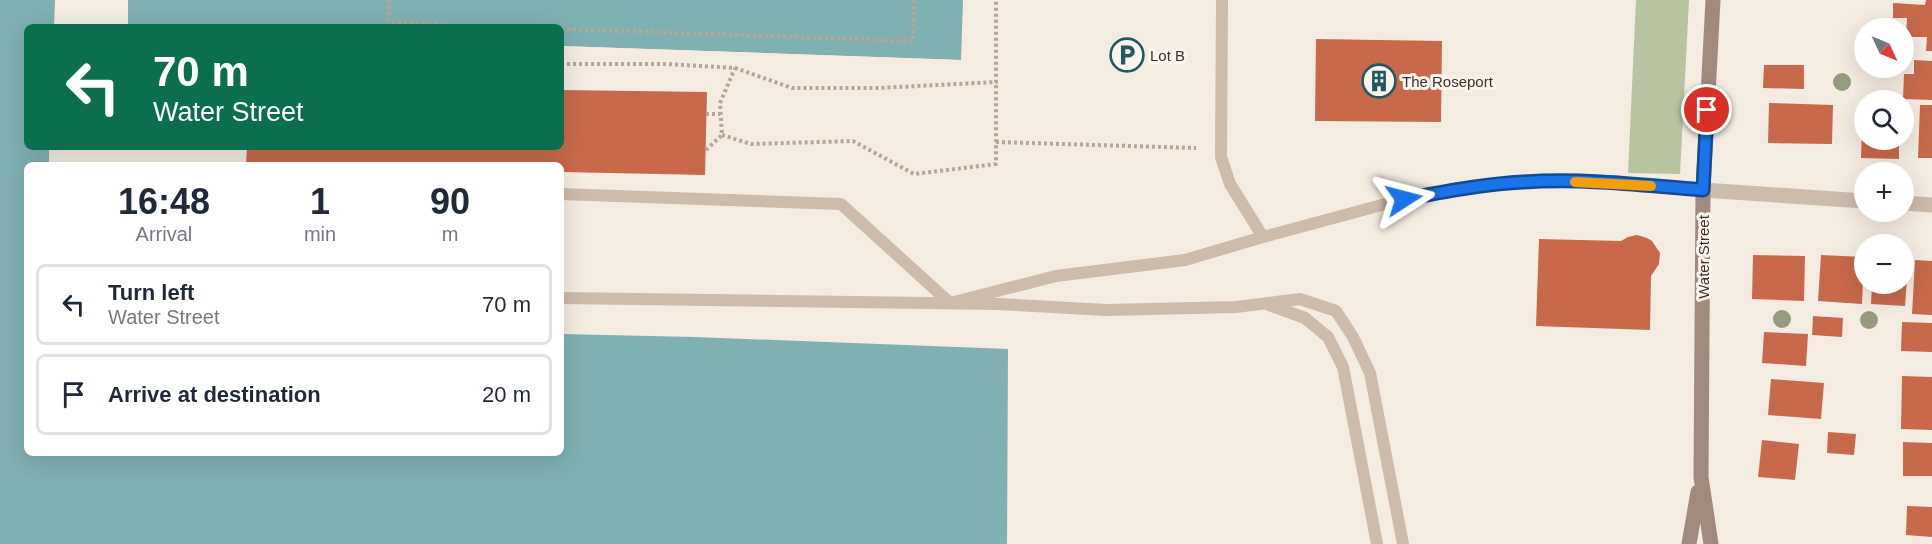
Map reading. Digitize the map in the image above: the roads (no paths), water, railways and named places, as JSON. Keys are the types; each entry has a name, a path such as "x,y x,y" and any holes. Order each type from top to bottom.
{"street":[{"name":"Water Street","path":"1711,544 1701,477 1703,190 1713,0"},
{"path":"1703,190 1854,200"},
{"path":"1914,204 1932,205"},
{"name":"Water Street","path":"1689,544 1701,477"}],"lane":[{"path":"1222,1 1221,157 1230,184 1263,237"},
{"path":"950,303 1056,276 1185,260 1404,199 1491,184 1604,182 1703,190"},
{"path":"564,194 841,204 950,303"},
{"path":"564,298 998,304 1106,310 1236,307 1300,298 1335,311 1353,338 1370,373 1403,544"},
{"path":"1265,303 1305,318 1328,337 1343,367 1377,544"}],"water":[{"path":"0,0 55,0 54,24 24,24 24,150 49,150 49,162 24,162 24,456 564,456 564,334 1008,349 1007,544 0,544"},
{"path":"128,0 963,0 961,60 564,46 564,24 128,24"}],"place":[{"name":"Lot B","path":"1127,55"},
{"name":"The Roseport","path":"1379,81"}]}
